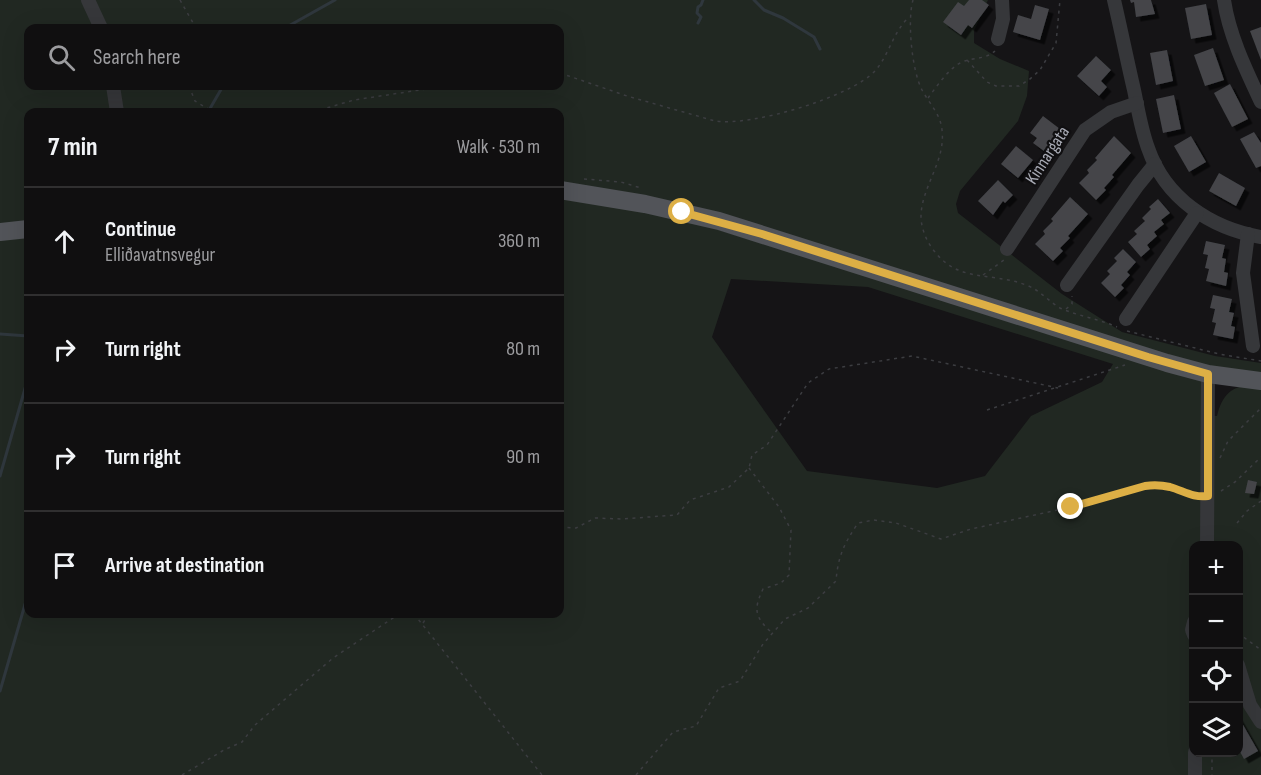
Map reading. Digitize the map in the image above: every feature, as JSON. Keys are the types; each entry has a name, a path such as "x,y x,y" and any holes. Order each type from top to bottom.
{"main road":[{"path":"564,191 645,204 719,221 1158,360 1208,374 1261,381"},
{"path":"0,232 24,229"}],"street":[{"path":"88,0 99,24"},
{"path":"999,39 1003,19 1002,0"},
{"path":"1114,0 1148,148 1155,164 1176,194 1197,213 1219,225 1255,236 1243,273 1253,346"},
{"path":"1224,0 1236,42 1261,102"},
{"path":"114,90 116,108"},
{"name":"Kinnargata","path":"1007,249 1084,130 1111,112 1137,103"},
{"path":"1066,285 1138,184 1155,164"},
{"path":"1126,319 1197,213"},
{"path":"1207,541 1208,374"},
{"path":"1243,680 1250,705 1261,722"},
{"path":"1195,757 1195,775"}],"path":[{"path":"180,0 194,24"},
{"path":"967,60 987,82 996,86 1019,86 1030,79 1040,70 1056,44 1060,0"},
{"path":"564,74 627,96 722,122 784,113 849,90 873,73 887,54 897,31 910,15"},
{"path":"928,98 957,66 967,60 992,54 999,39"},
{"path":"191,90 195,101 206,108"},
{"path":"326,108 354,99 418,90"},
{"path":"983,275 1002,263 1007,249"},
{"path":"1065,309 1072,304 1073,298 1066,285"},
{"path":"564,526 576,528 595,518 621,519 677,515 690,500 729,488 749,468 752,455 767,446 808,383 829,369 912,356 1058,388"},
{"path":"987,410 1126,365"},
{"path":"1219,462 1228,441 1261,408"},
{"path":"636,775 673,732 696,726 718,688 740,681 763,644 785,619 808,608 836,581 837,562 843,545 858,523 874,520 896,523 941,539 971,529 1081,505 1145,486 1170,487 1190,495 1208,496 1222,491 1235,482 1261,457"},
{"path":"749,468 778,507 791,530 789,575 781,583 763,589 756,604 759,621 772,634"},
{"path":"1237,523 1247,511 1261,501"},
{"path":"182,775 242,742 255,725 333,658 393,618"},
{"path":"418,618 542,775"},
{"path":"422,623 426,618"},
{"path":"1243,636 1261,650"},
{"path":"1212,757 1212,775"}],"shaded area":[{"path":"0,0 988,0 974,31 974,43 1000,59 1029,71 1027,96 1018,121 960,191 956,204 958,213 1062,294 1122,332 1215,356 1261,363 1261,374 1211,368 732,220 564,187 564,108 24,108 24,227 0,230"},
{"path":"564,196 661,212 1200,379 1203,384 1203,415 1217,416 1223,400 1232,390 1244,386 1261,386 1261,775 0,775 0,240 24,237 24,618 564,618","holes":["731,279 868,287 1113,364 1102,382 1031,416 985,476 937,488 807,471 712,337"]}],"building":[{"path":"969,0 982,0 989,5 972,28 968,25 961,35 943,22 958,2 964,6"},
{"path":"1130,0 1151,0 1155,14 1136,17 1134,2 1131,3"},
{"path":"1206,4 1212,35 1191,39 1185,8"},
{"path":"1035,5 1049,9 1040,40 1013,32 1018,15 1031,19"},
{"path":"1261,27 1261,60 1250,31"},
{"path":"1213,48 1224,80 1205,86 1194,55"},
{"path":"1167,50 1173,81 1156,85 1150,53"},
{"path":"1096,56 1111,70 1101,81 1107,87 1099,96 1077,76"},
{"path":"1230,84 1248,119 1232,127 1214,93"},
{"path":"1174,95 1181,129 1163,133 1156,99"},
{"path":"1043,116 1060,129 1044,151 1033,143 1037,138 1030,133"},
{"path":"1254,132 1261,143 1261,166 1256,168 1240,139"},
{"path":"1114,136 1131,153 1112,175 1114,177 1104,188 1106,190 1096,200 1079,183 1089,173 1087,170 1097,160 1095,158"},
{"path":"1191,136 1206,162 1189,172 1174,146"},
{"path":"1016,146 1033,160 1018,178 1001,164"},
{"path":"1219,173 1245,188 1236,206 1209,191"},
{"path":"998,180 1013,195 1005,203 1003,201 993,215 978,201"},
{"path":"1070,197 1088,214 1068,236 1070,238 1060,248 1063,251 1053,261 1035,244 1045,234 1043,231 1053,221 1051,219"},
{"path":"1158,199 1170,213 1161,220 1164,224 1154,232 1157,236 1147,245 1150,249 1141,257 1128,242 1137,234 1134,231 1145,221 1142,218 1151,209 1149,207"},
{"path":"1206,241 1225,245 1222,258 1226,259 1224,272 1228,273 1226,286 1206,281 1209,269 1205,268 1208,255 1203,254"},
{"path":"1123,249 1136,262 1127,272 1130,275 1121,285 1124,288 1115,297 1101,283 1110,274 1107,271 1117,261 1114,258"},
{"path":"1213,295 1232,299 1229,312 1234,313 1231,326 1235,327 1233,339 1213,335 1216,323 1212,322 1215,309 1210,308"},
{"path":"1248,480 1257,482 1254,494 1245,493"},
{"path":"1243,725 1258,751 1244,759 1243,757"}],"waterway":[{"path":"292,24 335,0"},
{"path":"698,23 701,17 697,13 698,7 703,0"},
{"path":"754,0 764,10 783,18 814,37 820,49"},
{"path":"210,108 221,90"},
{"path":"0,334 24,336"},
{"path":"0,476 24,392"},
{"path":"0,691 24,608"}],"route":[{"path":"682,212 762,234 1208,374 1208,496 1198,497 1157,485 1145,486 1071,507"}]}
